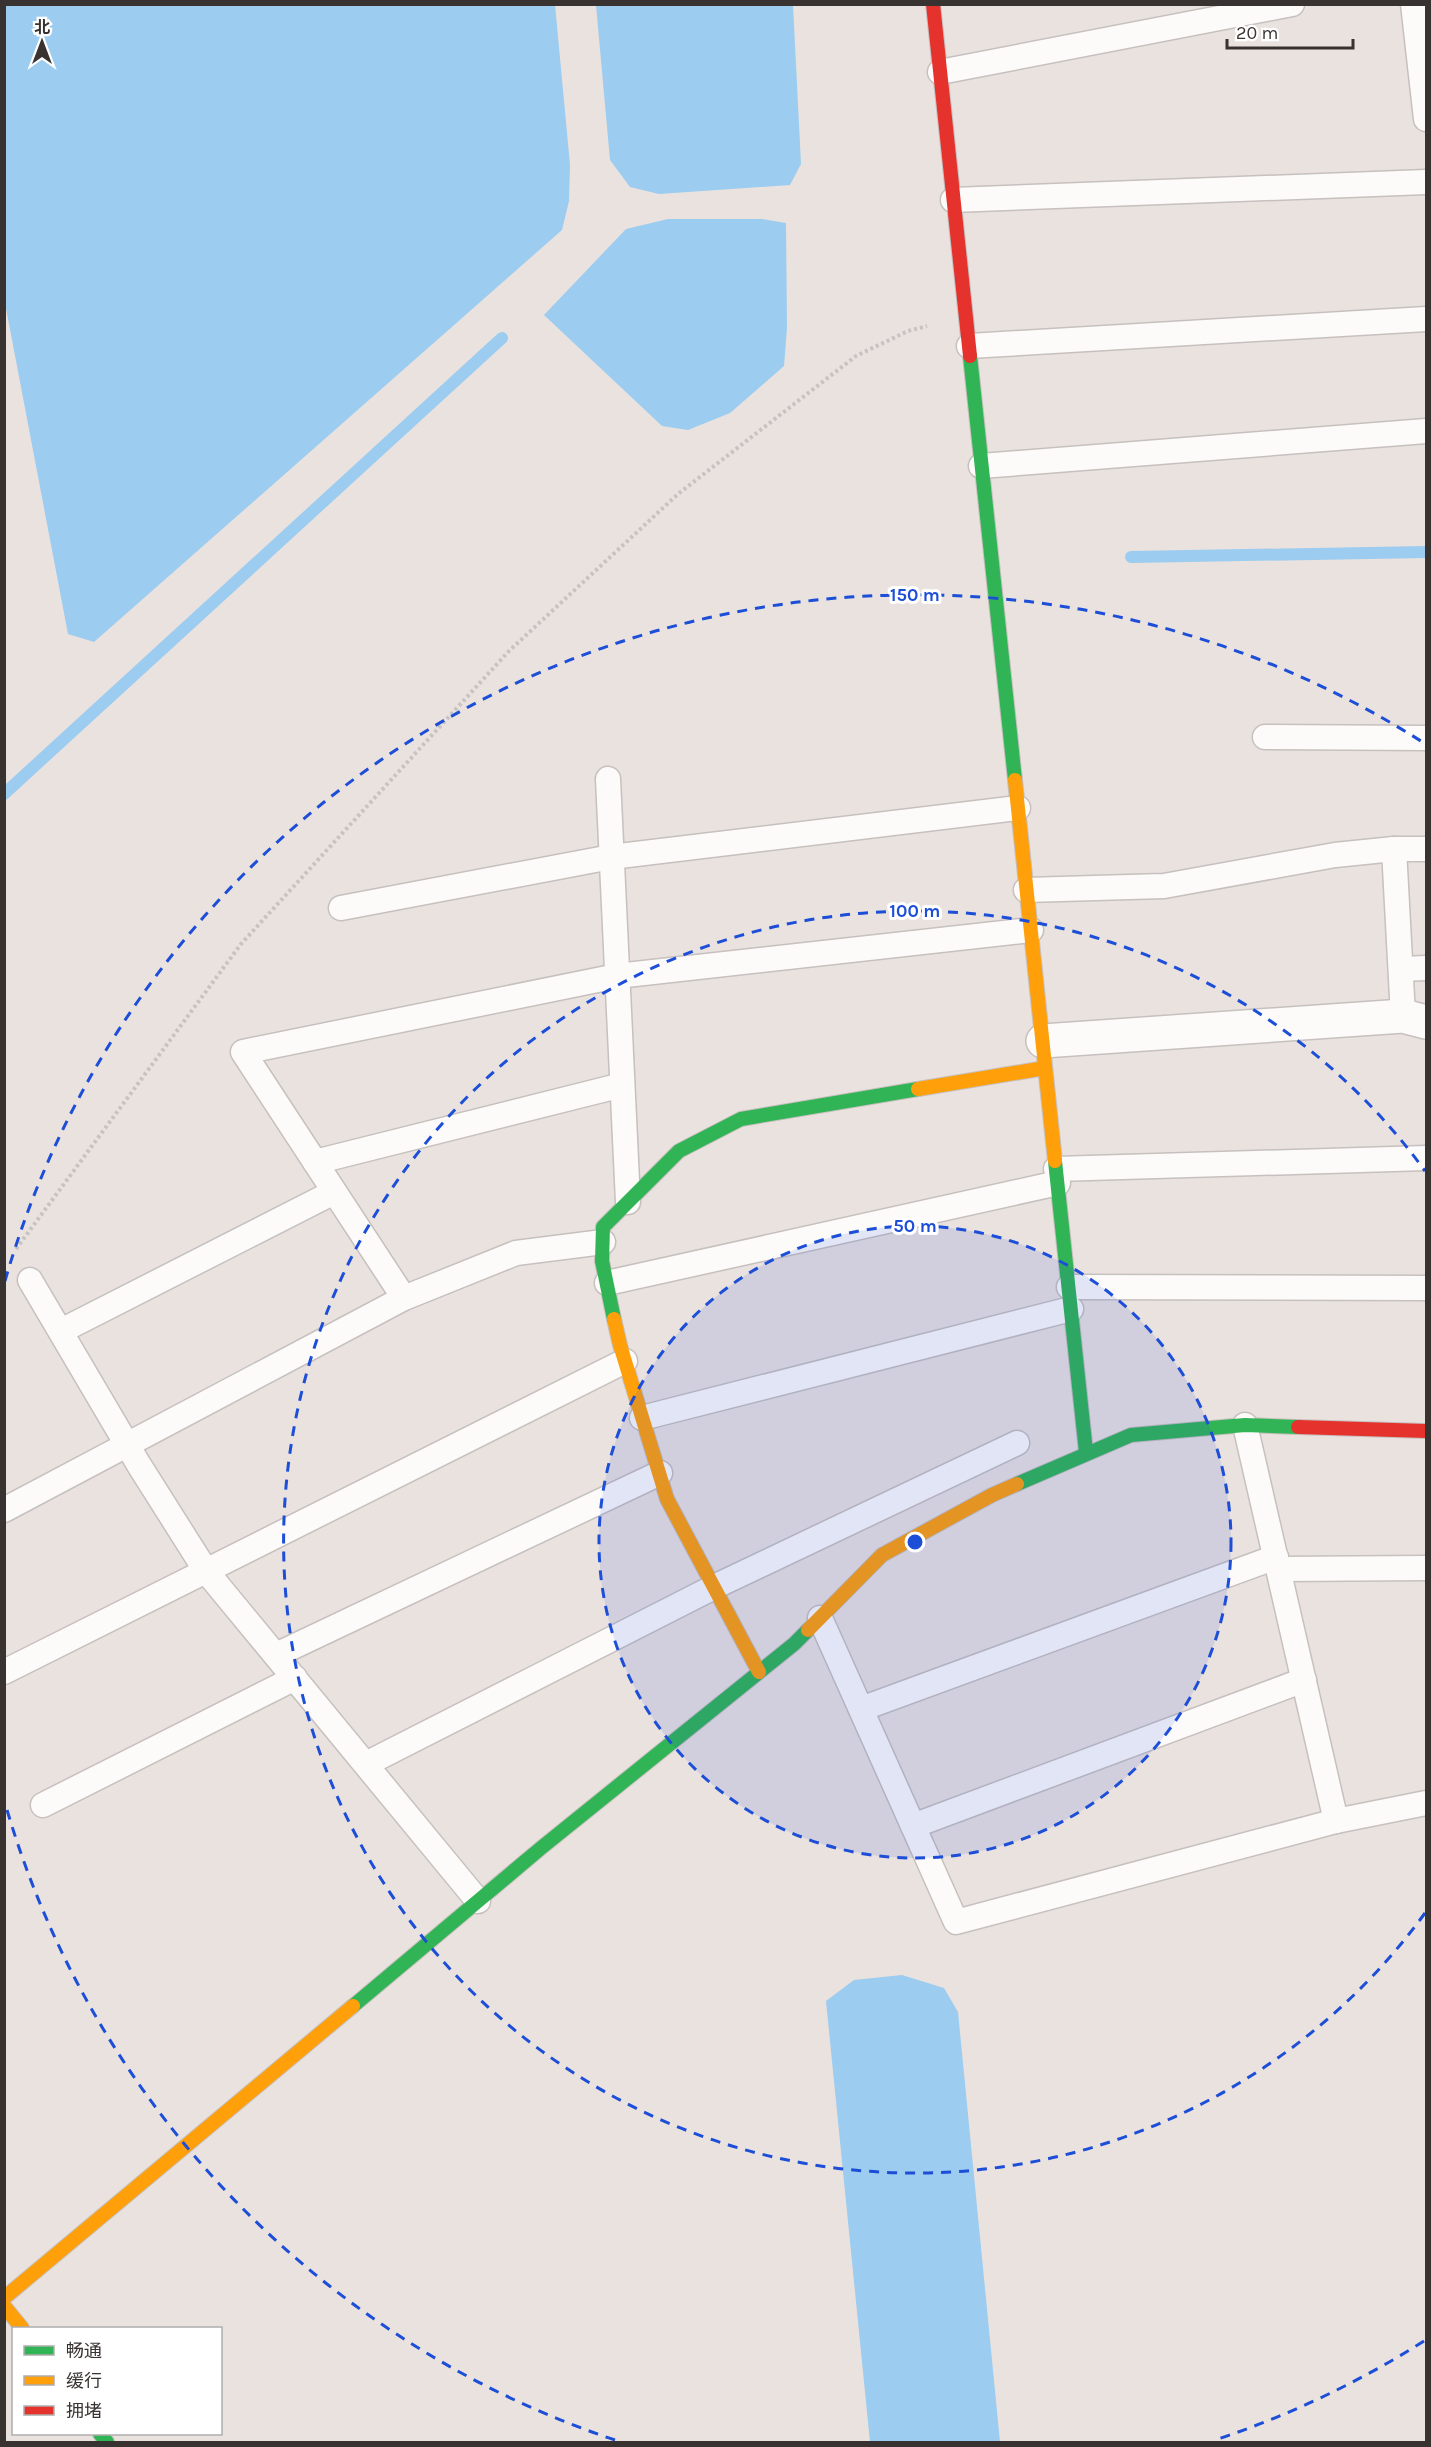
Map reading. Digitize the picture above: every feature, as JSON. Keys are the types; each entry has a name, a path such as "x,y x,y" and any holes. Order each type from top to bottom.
{"street":[{"path":"933,4 1086,1452"},
{"path":"759,1672 667,1499 625,1361 602,1260 603,1227 628,1202 680,1151 741,1119 1044,1054 1415,1019"},
{"path":"4,2298 478,1900 794,1644 882,1555 992,1495 1086,1452 1131,1435 1245,1425 1426,1431"},
{"path":"4,2306 21,2327"}],"lane":[{"path":"940,72 1292,4"},
{"path":"1413,4 1426,119"},
{"path":"953,200 1426,182"},
{"path":"969,346 1426,319"},
{"path":"981,466 1426,431"},
{"path":"1265,737 1426,738"},
{"path":"608,779 628,1202"},
{"path":"341,908 611,857 1017,808"},
{"path":"1026,890 1164,886 1335,855 1394,849 1426,849"},
{"path":"1394,849 1402,969 1415,1019"},
{"path":"404,1298 243,1052 617,976 1031,930"},
{"path":"1402,969 1426,968"},
{"path":"315,1162 622,1085"},
{"path":"607,1283 1057,1176 1426,1158"},
{"path":"61,1331 334,1192"},
{"path":"4,1510 404,1298 516,1253 603,1242"},
{"path":"30,1280 127,1445 206,1571 478,1900"},
{"path":"642,1418 1070,1298 1426,1288"},
{"path":"4,1672 625,1361"},
{"path":"1245,1425 1336,1821"},
{"path":"366,1764 714,1587 1017,1443"},
{"path":"276,1655 660,1473"},
{"path":"861,1709 1277,1563 1426,1568"},
{"path":"820,1618 956,1922 1336,1821 1426,1803"},
{"path":"42,1805 295,1678"},
{"path":"913,1826 1304,1680"}],"path":[{"path":"11,1254 241,944 509,651 678,494 856,356 908,331 966,317"}],"water":[{"path":"4,5 555,5 570,165 569,201 562,230 94,642 68,634 5,303"},
{"path":"596,5 793,5 801,164 790,185 659,194 630,187 610,160"},
{"path":"668,219 762,219 786,223 787,328 784,366 730,413 688,430 662,426 544,315 626,229"},
{"path":"902,1975 944,1988 958,2012 1000,2442 870,2442 826,2001 854,1980"}],"waterway":[{"path":"4,794 502,338"},
{"path":"1131,557 1426,552"}],"traffic: fast":[{"path":"970,356 1015,780"},
{"path":"614,1319 602,1261 603,1227 679,1151 741,1119 918,1089"},
{"path":"1055,1161 1086,1452"},
{"path":"1017,1484 1131,1435 1245,1425 1298,1427"},
{"path":"353,2006 541,1848 794,1644 808,1630"},
{"path":"101,2435 107,2442"}],"traffic: slow":[{"path":"1015,780 1055,1161"},
{"path":"918,1089 1045,1068"},
{"path":"614,1319 667,1499 759,1672"},
{"path":"808,1630 882,1555 992,1495 1017,1484"},
{"path":"4,2298 353,2006"},
{"path":"4,2306 21,2327"}],"traffic: jam":[{"path":"933,4 970,356"},
{"path":"1298,1427 1426,1431"}]}
